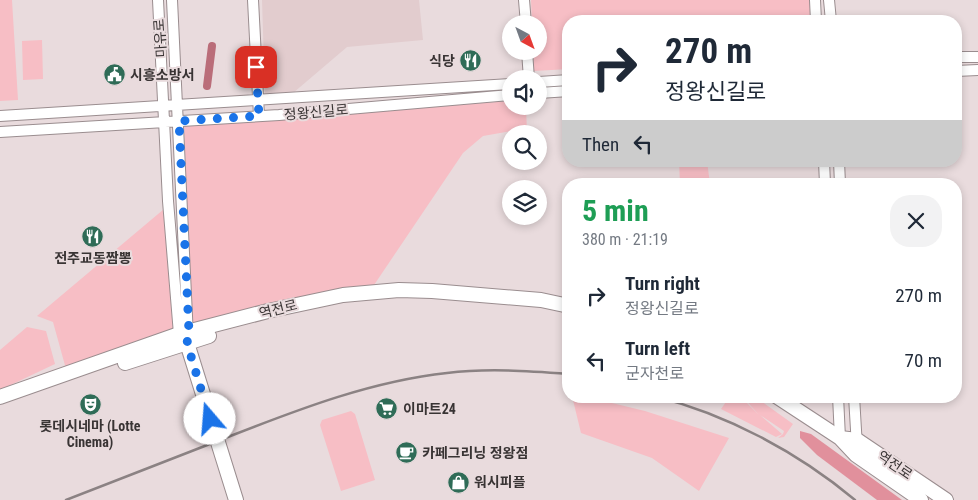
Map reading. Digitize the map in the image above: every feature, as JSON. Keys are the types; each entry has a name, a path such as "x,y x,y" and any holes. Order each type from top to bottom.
{"main road":[{"name":"역전로","path":"0,397 185,336 293,311 349,301 399,298 452,300 552,309 562,307"},
{"name":"역전로","path":"0,404 185,336"},
{"name":"마유로","path":"185,336 236,500"},
{"name":"역전로","path":"787,403 840,438 856,455 921,500"},
{"name":"역전로","path":"840,438 857,440 946,500"}],"street":[{"name":"마유로","path":"158,0 168,201 185,336"},
{"name":"마유로","path":"172,0 179,121 185,336"},
{"path":"252,0 259,116"},
{"path":"524,0 525,15"},
{"path":"815,0 816,15"},
{"path":"829,0 830,15"},
{"path":"962,57 978,57"},
{"path":"962,71 978,70"},
{"path":"547,81 562,80"},
{"name":"정왕신길로","path":"0,116 164,104 258,101 502,85"},
{"path":"547,93 562,92"},
{"name":"정왕신길로","path":"0,132 259,116 502,96"},
{"path":"838,403 840,438"},
{"path":"854,403 856,455"}],"shaded area":[{"path":"0,0 12,0 18,100 0,101"},
{"path":"262,0 419,0 423,40 347,47 293,93 265,94"},
{"path":"531,0 810,0 811,15 562,15 562,69 534,70 533,60 548,60 548,15 532,15"},
{"path":"42,40 43,79 23,80 22,41"},
{"path":"502,102 502,115 526,115 527,125 502,125 502,133 483,136 463,153 372,288 192,328 184,125"},
{"path":"679,167 708,167 709,178 680,178"},
{"path":"164,209 173,330 66,369 53,322 37,316"},
{"path":"27,327 46,331 55,364 0,390 0,350"},
{"path":"574,403 612,403 645,411 729,438 699,491 652,458 581,433"},
{"path":"725,403 747,403 759,415 748,403 764,403 793,424 784,437 778,438 783,434 784,431 760,415 782,434 776,437 721,409"},
{"path":"351,411 355,414 375,480 341,491 320,425 322,420"},
{"path":"800,431 811,434 902,500 877,500 817,455 800,438"}],"waterway":[{"path":"207,86 212,46"}],"railway":[{"path":"66,500 285,415 338,397 392,382 462,371 508,370 562,374"},
{"path":"678,403 708,413 760,437 810,466 855,500"}],"place":[{"name":"식당","path":"471,61"},
{"name":"시흥소방서","path":"114,75"},
{"name":"전주교동짬뽕","path":"93,236"},
{"name":"롯데시네마 (Lotte Cinema)","path":"90,404"},
{"name":"이마트24","path":"387,409"},
{"name":"카페그리닝 정왕점","path":"406,453"},
{"name":"워시피플","path":"458,482"}],"route":[{"path":"210,419 187,343 189,332 179,121 259,116 256,67"}]}
